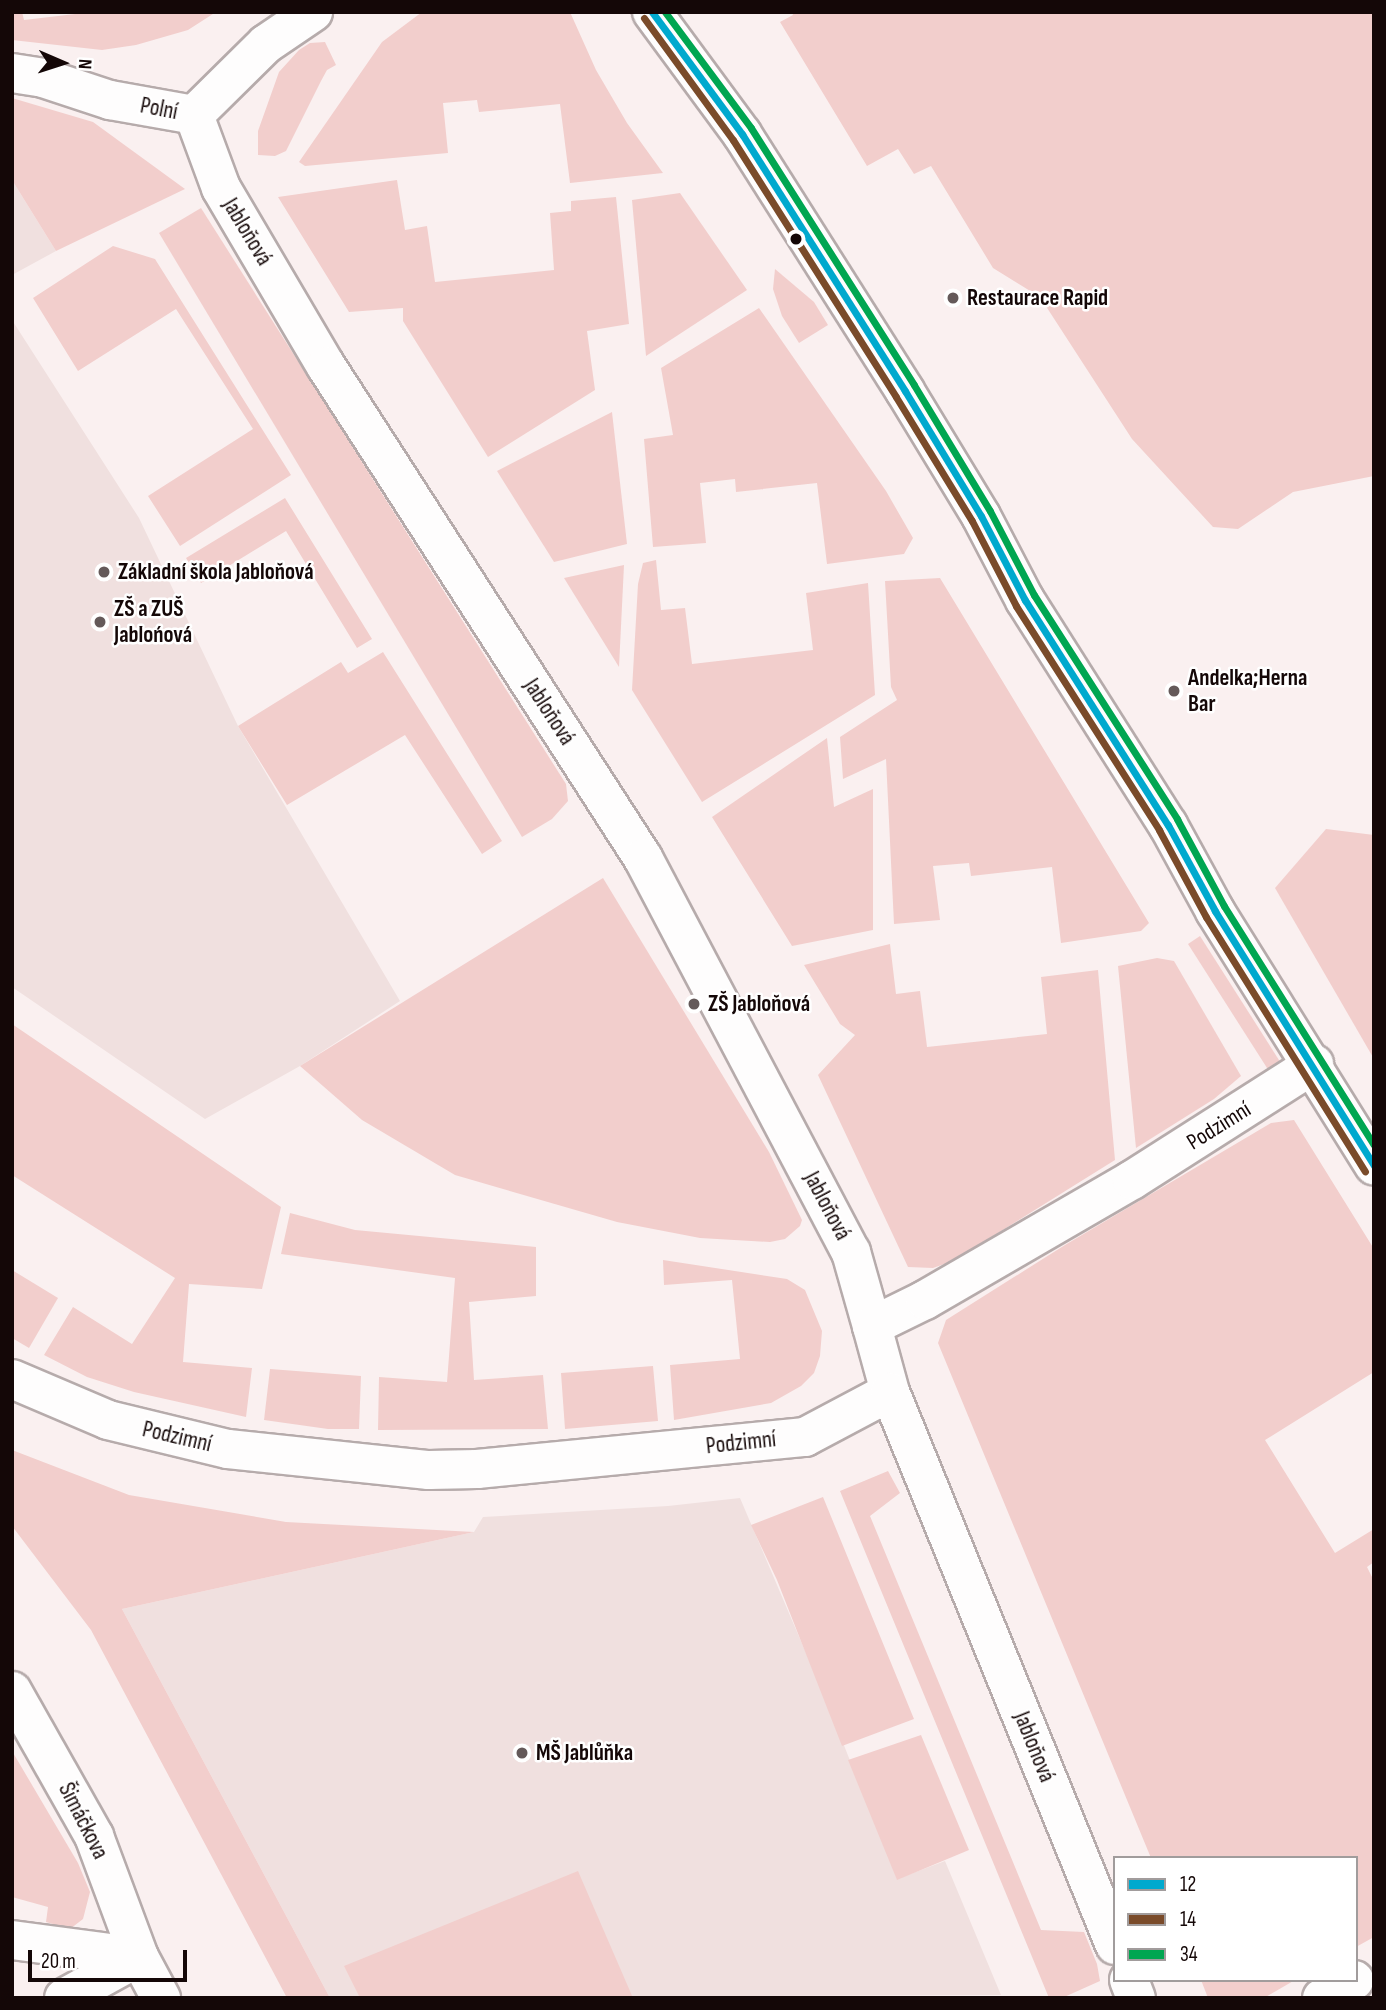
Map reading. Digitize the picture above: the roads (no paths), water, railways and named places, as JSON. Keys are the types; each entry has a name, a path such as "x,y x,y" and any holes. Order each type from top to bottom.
{"street":[{"name":"Polní","path":"12,73 43,78 110,100 194,116 266,44 313,12"},
{"path":"652,12 742,134 898,380 981,516 1025,600 1168,825 1215,911 1314,1064 1374,1165"},
{"name":"Jabloňová","path":"194,116 221,188 326,366 643,858 851,1252 872,1326"},
{"name":"Podzimní","path":"872,1326 925,1300 1132,1180 1314,1064"},
{"path":"872,1326 890,1392"},
{"name":"Podzimní","path":"12,1378 108,1420 228,1449 429,1469 477,1469 805,1437 890,1392"},
{"name":"Jabloňová","path":"890,1392 1113,1940"},
{"name":"Šimáčkova","path":"12,1691 94,1836 139,1957 161,1998"},
{"path":"12,1940 139,1957"},
{"path":"64,1998 139,1957"},
{"path":"1358,1978 1374,1969"},
{"path":"1322,1998 1351,1982"}],"place":[{"name":"Restaurace Rapid","path":"953,298"},
{"name":"Základní škola Jabloňová","path":"104,572"},
{"name":"ZŠ a ZUŠ Jablońová","path":"100,622"},
{"name":"Andelka;Herna Bar","path":"1174,691"},
{"name":"ZŠ Jabloňová","path":"694,1004"},
{"name":"MŠ Jablůňka","path":"522,1753"}]}
